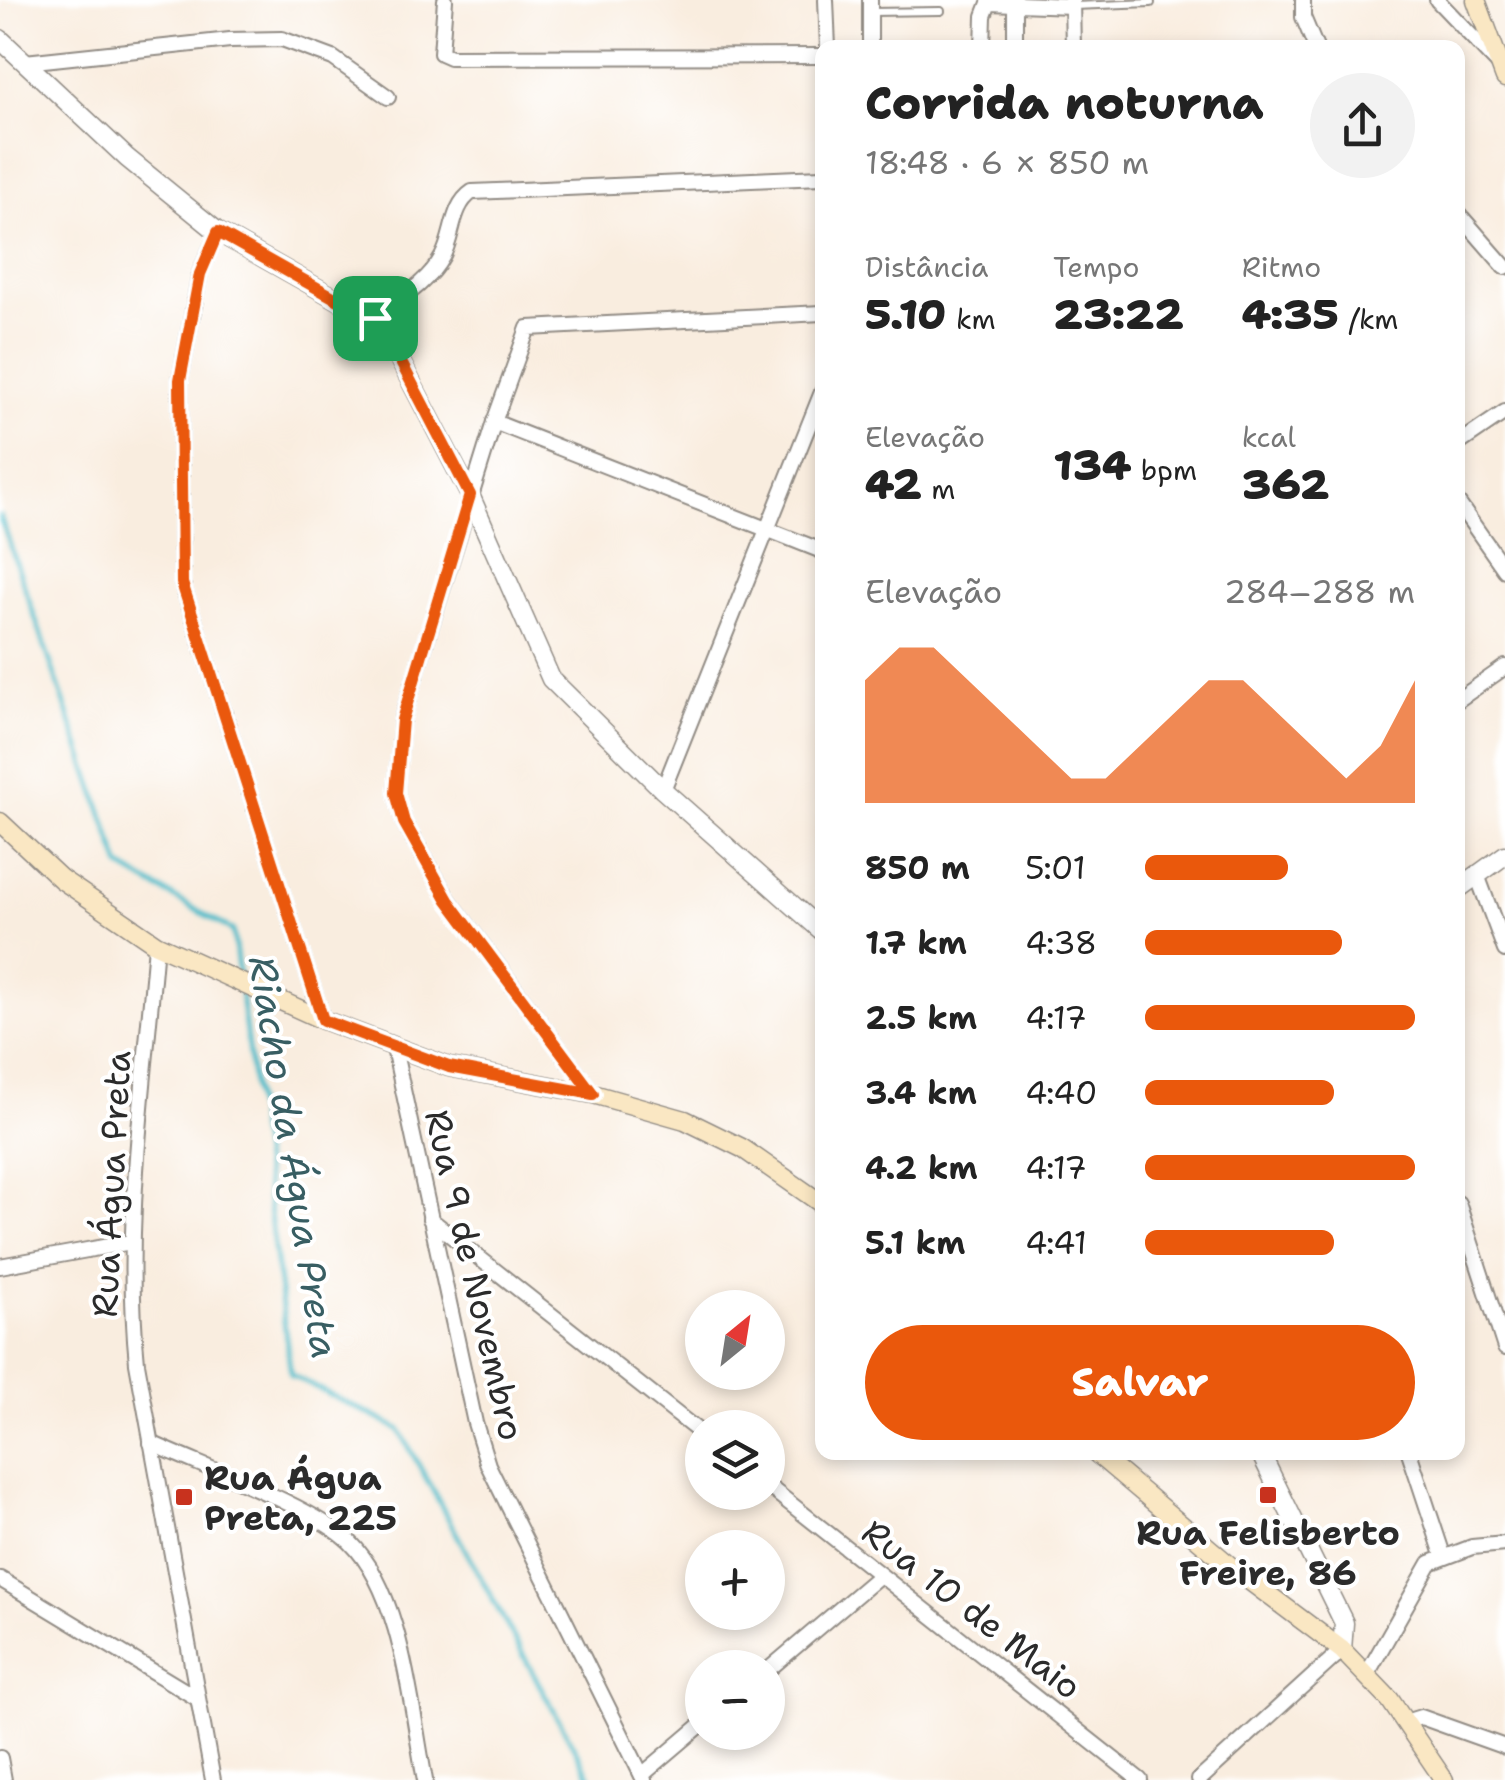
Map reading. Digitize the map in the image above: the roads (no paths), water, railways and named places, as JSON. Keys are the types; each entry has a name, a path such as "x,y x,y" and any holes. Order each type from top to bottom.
{"main road":[{"path":"1476,0 1503,72"},
{"path":"0,822 61,880 156,944 394,1048 502,1080 593,1094 685,1120 742,1148 815,1199"},
{"path":"1105,1460 1230,1566 1342,1650 1367,1674 1405,1722 1444,1780"}],"street":[{"path":"445,0 441,54 450,58 815,56"},
{"path":"826,0 828,40"},
{"path":"1302,0 1303,16 1313,40"},
{"path":"1437,0 1503,72"},
{"path":"1014,40 1015,2"},
{"path":"984,40 986,4 1015,2 1072,3 1073,40"},
{"path":"870,6 870,40"},
{"path":"0,39 127,158 218,232 375,318 387,332 470,495 550,679 663,790 815,925"},
{"path":"25,62 230,40 282,39 333,58 388,97"},
{"path":"375,318 432,272 448,244 461,202 472,192 815,178"},
{"path":"1465,221 1505,267"},
{"path":"218,232 200,274 180,380 182,583 323,1020"},
{"path":"593,1094 448,900 404,822 396,793 402,720 522,334 537,325 815,313"},
{"path":"663,790 815,410"},
{"path":"1465,439 1505,412"},
{"path":"494,422 815,548"},
{"path":"1465,512 1505,570"},
{"path":"1465,695 1505,667"},
{"path":"1465,884 1505,855"},
{"path":"1478,875 1505,950"},
{"name":"Rua Água Preta","path":"156,944 131,1242 133,1323 194,1697 213,1780"},
{"name":"Rua 9 de Novembro","path":"394,1048 488,1465 643,1778"},
{"path":"430,1219 685,1421"},
{"path":"1465,1225 1505,1348"},
{"path":"0,1266 131,1242"},
{"path":"152,1443 318,1519 358,1550 392,1620 425,1780"},
{"path":"1199,1780 1342,1650 1344,1623 1264,1460"},
{"path":"1412,1460 1444,1555"},
{"name":"Rua 10 de Maio","path":"785,1500 1140,1780"},
{"path":"1367,1674 1424,1570 1444,1555 1505,1544"},
{"path":"785,1656 880,1575"},
{"path":"0,1579 194,1697"},
{"path":"1405,1722 1421,1717 1505,1747"},
{"path":"643,1778 685,1740"},
{"path":"0,1758 4,1780"}],"lane":[{"path":"1072,3 1151,3"},
{"path":"870,6 941,12"}],"waterway":[{"name":"Riacho da Água Preta","path":"0,516 121,867 233,931 239,976"},
{"name":"Riacho da Água Preta","path":"240,987 291,1375 399,1429 592,1780"}],"place":[{"name":"Rua Felisberto Freire, 86","path":"1268,1495"},
{"name":"Rua Água Preta, 225","path":"184,1497"}]}
